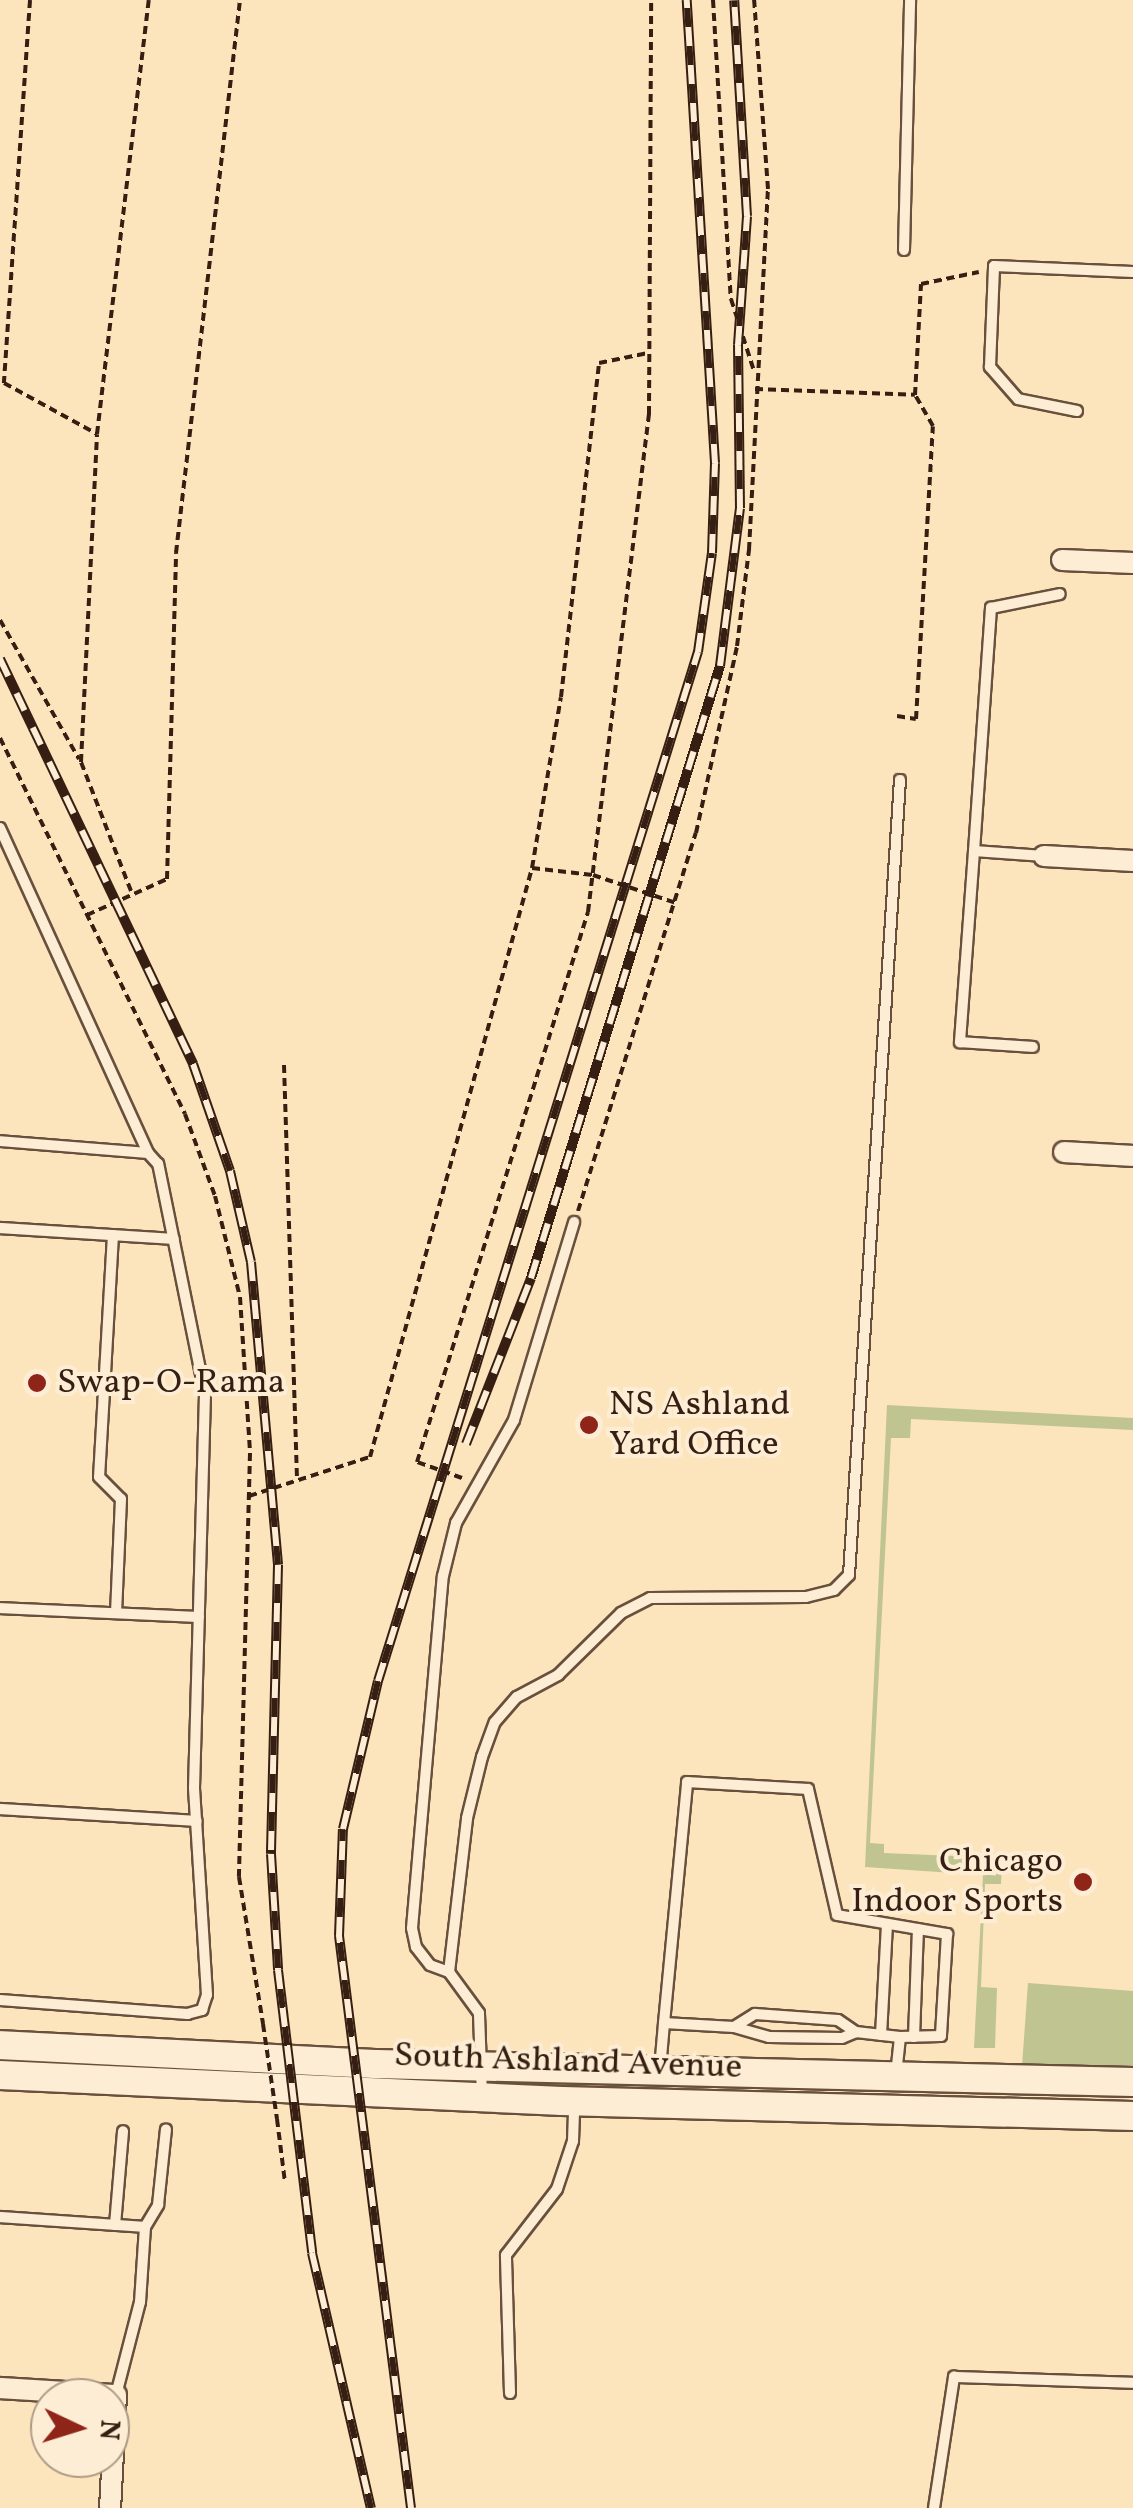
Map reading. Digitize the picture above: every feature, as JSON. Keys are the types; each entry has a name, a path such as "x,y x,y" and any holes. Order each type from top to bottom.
{"main road":[{"name":"South Ashland Avenue","path":"0,2045 480,2066 1133,2082"},
{"name":"South Ashland Avenue","path":"0,2074 574,2102 1133,2116"}],"street":[{"path":"1062,560 1133,564"},
{"path":"1044,856 1133,860"},
{"path":"1064,1152 1133,1156"},
{"path":"0,2388 30,2390"},
{"path":"110,2508 112,2478"}],"lane":[{"path":"904,250 910,0"},
{"path":"1078,411 1018,398 990,366 993,267 1133,272"},
{"path":"1032,1047 960,1042 991,608 1060,594"},
{"path":"450,1972 479,1768 496,1722 517,1697 558,1675 621,1614 650,1598 806,1597 834,1590 849,1574 900,780"},
{"path":"0,828 148,1153 158,1164 205,1394 197,1821 202,2010 0,2000"},
{"path":"974,851 1044,856"},
{"path":"0,1141 148,1153"},
{"path":"482,2098 479,2013 450,1972 430,1965 412,1928 443,1576 456,1523 514,1420 574,1222"},
{"path":"0,1228 174,1240"},
{"path":"113,1235 98,1477 121,1499 116,1613"},
{"path":"0,1608 199,1616"},
{"path":"660,2070 687,1782 808,1789 837,1915 947,1934 941,2036 881,2035 856,2032 838,2020 756,2014 734,2026"},
{"path":"0,1809 197,1821"},
{"path":"881,2035 887,1924"},
{"path":"914,2037 918,1929"},
{"path":"664,2023 734,2026 769,2037 842,2038 856,2032"},
{"path":"896,2076 900,2037"},
{"path":"510,2393 506,2254 558,2189 573,2141 574,2102"},
{"path":"120,2378 140,2302 145,2227 158,2206 166,2129"},
{"path":"115,2225 124,2131"},
{"path":"0,2217 145,2227"},
{"path":"934,2508 954,2377 1133,2383"}],"path":[{"path":"30,0 4,383 97,434"},
{"path":"81,762 97,434 149,0"},
{"path":"87,915 131,891 167,879 176,553 240,0"},
{"path":"480,1484 417,1462 561,1007 593,874 649,414 651,0"},
{"path":"713,0 731,299 755,374"},
{"path":"574,1222 676,903 737,646 750,550 754,389 768,189 754,0"},
{"path":"897,716 916,719 932,446 933,426 915,395 922,284 993,267"},
{"path":"0,324 9,324"},
{"path":"248,1496 370,1458 532,868 562,696 599,362 648,353"},
{"path":"754,389 915,395"},
{"path":"0,620 81,762 131,891"},
{"path":"532,868 593,874 676,903"},
{"path":"284,1064 297,1481"},
{"path":"263,2024 285,2182"}],"green space":[{"path":"887,1405 1133,1418 1133,1430 911,1419 910,1438 891,1438 870,1843 884,1844 884,1853 1002,1858 1001,1884 985,1884 981,1987 997,1988 995,2048 974,2048 983,1875 865,1867"},
{"path":"1028,1983 1133,1991 1133,2067 1022,2066"}],"railway":[{"path":"411,2508 339,1936 343,1829 378,1681 698,652 712,553 715,463 687,0"},
{"path":"466,1444 531,1278 720,666 740,508 738,345 747,216 734,0"},
{"path":"0,659 193,1064 230,1171 251,1262 278,1565 271,1854 278,1970 312,2253 371,2508"}],"place":[{"name":"Swap-O-Rama","path":"37,1383"},
{"name":"NS Ashland Yard Office","path":"589,1425"},
{"name":"Chicago Indoor Sports","path":"1083,1882"}]}
